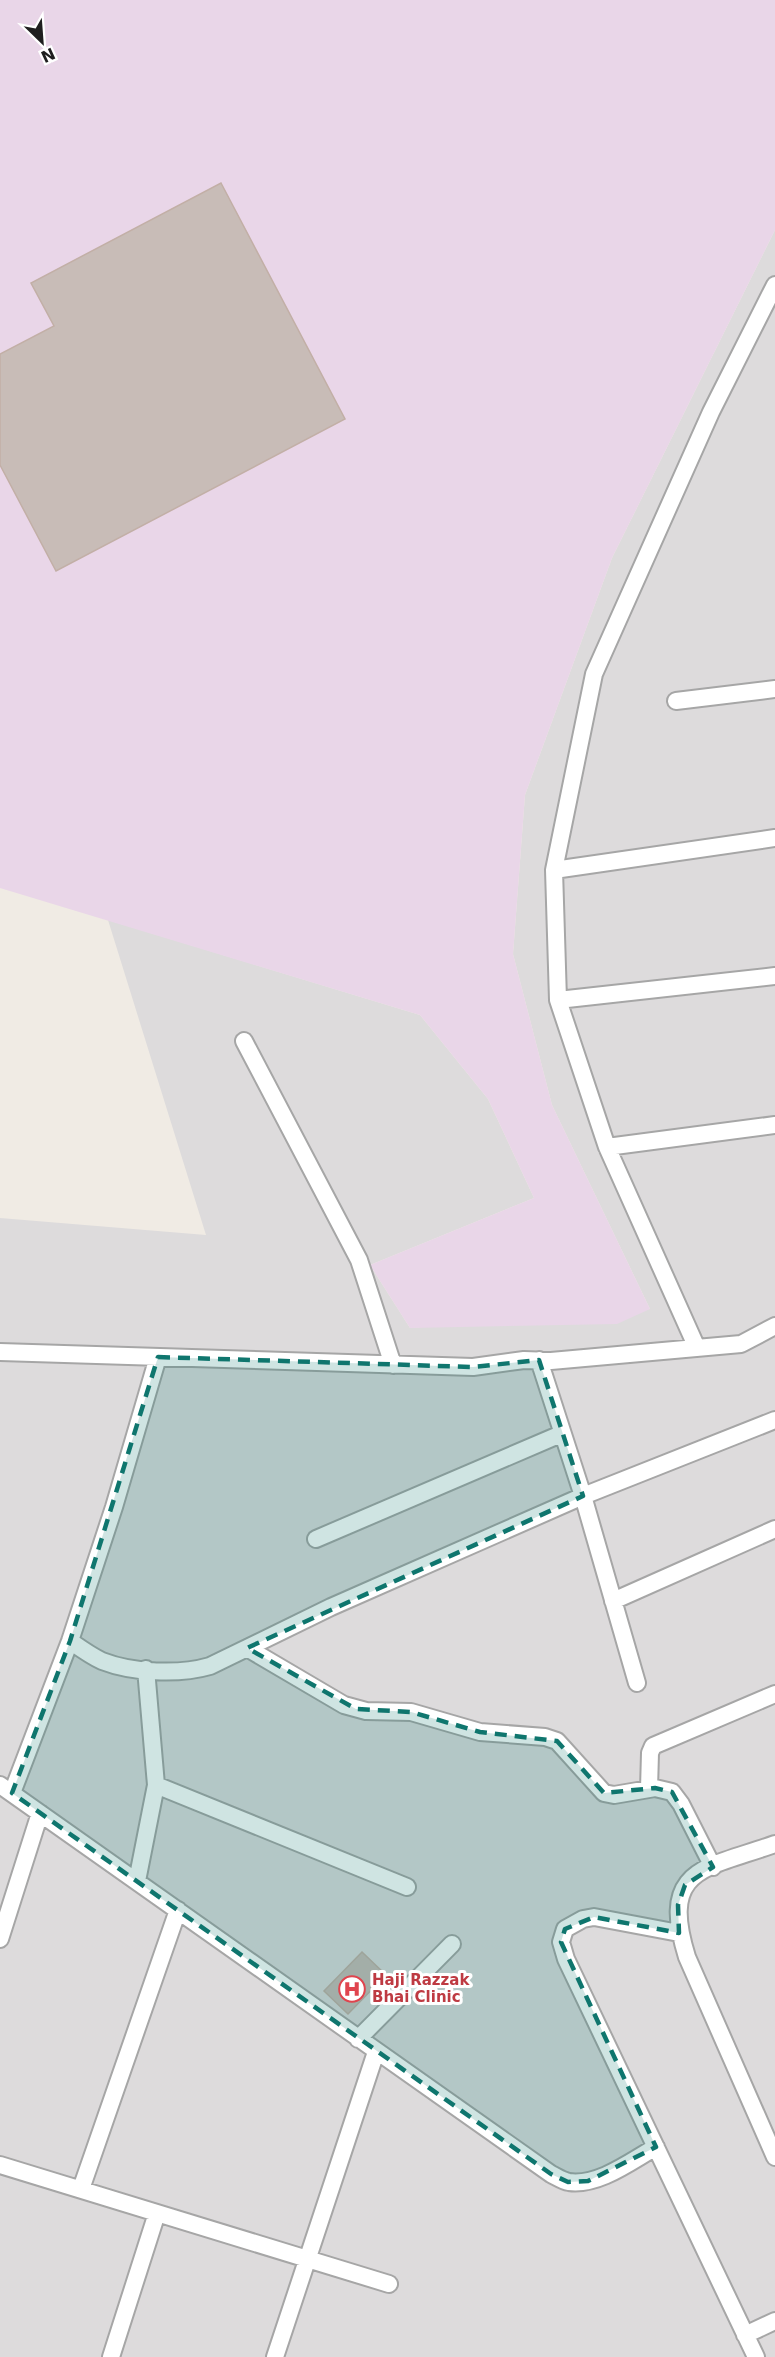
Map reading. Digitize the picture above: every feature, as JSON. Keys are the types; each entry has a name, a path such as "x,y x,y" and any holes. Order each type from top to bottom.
{"street":[{"path":"697,1348 607,1148 558,1000 554,870 594,674 711,412 775,285"},
{"path":"676,701 775,689"},
{"path":"554,870 775,838"},
{"path":"558,1000 775,976"},
{"path":"244,1041 359,1260 393,1365"},
{"path":"607,1148 775,1125"},
{"path":"0,1352 473,1367 524,1360 741,1344 775,1326"},
{"path":"158,1357 114,1507 70,1641 6,1789 551,2174 568,2182 588,2181 656,2147"},
{"path":"539,1360 561,1434 583,1496 638,1683"},
{"path":"70,1641 104,1661 169,1672 197,1669 247,1648 342,1602 583,1496 775,1420"},
{"path":"316,1539 561,1434"},
{"path":"613,1601 775,1529"},
{"path":"247,1648 344,1705 356,1709 411,1712 480,1732 545,1737 557,1741 603,1793 614,1795 649,1789 665,1789 672,1792 681,1803 713,1867"},
{"path":"137,1881 156,1785 146,1669"},
{"path":"649,1789 650,1753 653,1746 775,1694"},
{"path":"156,1785 407,1887"},
{"path":"0,1939 40,1813"},
{"path":"775,1844 699,1872 685,1885 678,1905 679,1933 687,1957 775,2157"},
{"path":"81,2189 178,1910"},
{"path":"679,1933 594,1917 583,1919 565,1929 561,1942 566,1959 756,2357"},
{"path":"358,2039 452,1944"},
{"path":"275,2357 376,2052"},
{"path":"0,2164 389,2284"},
{"path":"111,2357 157,2213"},
{"path":"745,2335 775,2321"}],"highlighted area":[{"path":"158,1357 473,1367 539,1360 583,1496 247,1648 356,1709 411,1712 480,1732 557,1741 604,1793 655,1788 672,1792 713,1867 685,1885 678,1905 679,1933 594,1917 565,1929 561,1942 656,2147 588,2181 568,2182 551,2174 12,1793 70,1641"}],"shaded area":[{"path":"0,0 775,0 775,230 612,558 525,795 513,954 552,1105 650,1309 617,1324 410,1328 370,1265 534,1198 488,1099 420,1015 0,888"},
{"path":"775,230 775,2357 0,2357 0,1218 206,1235 108,920 420,1015 488,1099 534,1198 370,1265 410,1328 650,1309 552,1105 513,954 525,795 612,558"}],"building":[{"path":"221,183 345,419 56,571 0,465 0,354 54,326 31,283"},
{"path":"362,1952 386,1975 348,2014 324,1991"}],"place":[{"name":"Haji Razzak Bhai Clinic","path":"352,1989"}]}
